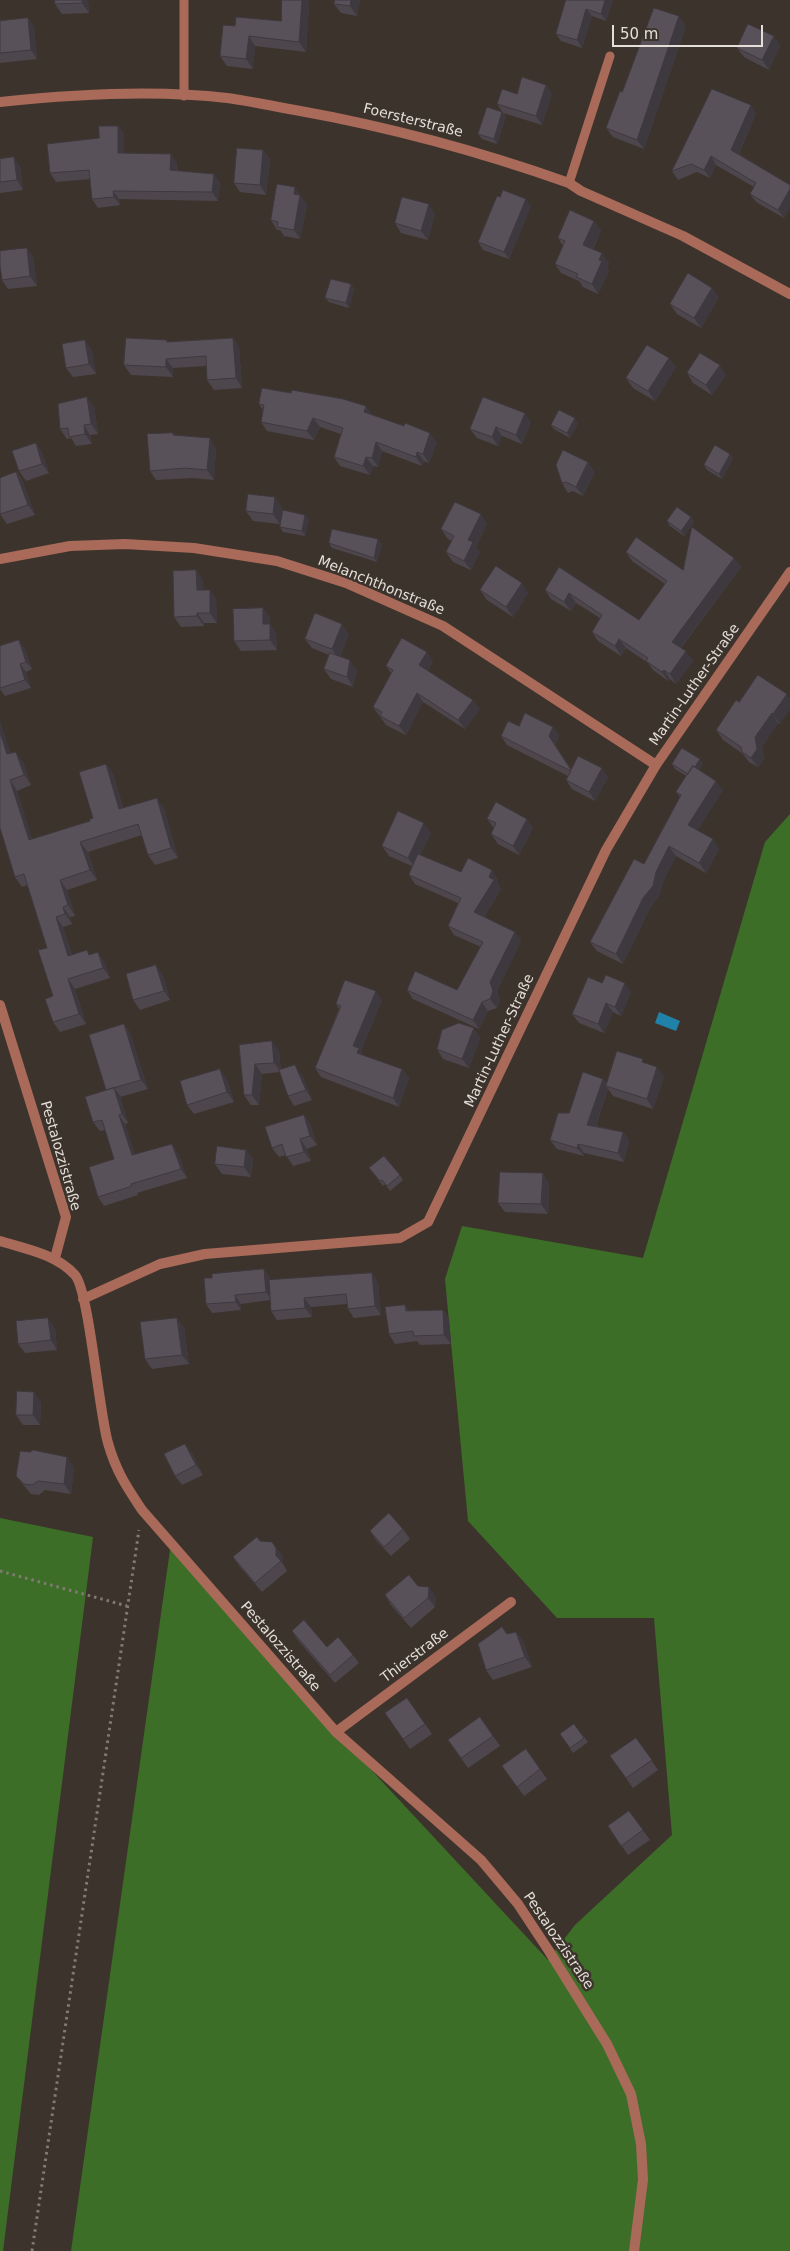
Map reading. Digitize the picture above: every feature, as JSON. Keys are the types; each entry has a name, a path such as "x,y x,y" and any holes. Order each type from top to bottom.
{"street":[{"name":"Foersterstraße","path":"0,102 53,96 119,94 227,98 354,120 456,145 569,183 581,191 683,236 790,294"},
{"name":"Melanchthonstraße","path":"0,559 70,546 125,544 194,548 277,561 346,583 444,626 656,765"},
{"name":"Martin-Luther-Straße","path":"83,1299 160,1264 204,1254 400,1238 428,1222 606,850 656,765 790,572"},
{"name":"Pestalozzistraße","path":"0,1005 66,1216 55,1258 77,1276 83,1299 107,1441 119,1476 142,1510 336,1732 481,1860 523,1912 571,1984 606,2044 631,2094 641,2144 642,2180 634,2251"},
{"path":"0,1241 55,1258"},
{"name":"Thierstraße","path":"336,1732 510,1602"}],"lane":[{"path":"184,0 184,96"},
{"path":"569,183 610,56"}],"path":[{"path":"32,2251 142,1510"},
{"path":"0,1571 127,1606"}],"green space":[{"path":"790,814 790,2251 71,2251 171,1543 336,1732 548,1960 575,1925 672,1835 654,1618 557,1618 468,1521 445,1279 462,1226 643,1258 765,842"},
{"path":"0,1518 93,1537 3,2251 0,2251"}],"water":[{"path":"659,1012 680,1021 676,1031 655,1023"}],"building":[{"path":"55,0 82,0 82,3 55,4"},
{"path":"282,0 302,0 299,42 249,36 246,59 220,56 223,25 235,26 236,17 281,21"},
{"path":"335,0 351,0 350,6 334,4"},
{"path":"566,0 605,0 601,14 586,9 577,40 556,34"},
{"path":"654,8 679,16 637,140 606,128"},
{"path":"28,18 31,50 0,53 0,21"},
{"path":"748,24 774,36 762,60 737,48"},
{"path":"522,77 546,85 536,116 497,104 502,89 517,94"},
{"path":"712,89 751,105 731,150 790,185 790,189 778,210 750,194 756,183 711,156 704,170 691,164 672,171"},
{"path":"487,107 502,112 494,139 478,134"},
{"path":"99,126 118,126 118,153 171,154 170,170 214,174 212,192 113,191 114,197 92,199 89,170 50,173 47,144 99,138"},
{"path":"237,148 263,150 260,185 234,183"},
{"path":"14,157 17,180 0,182 0,159"},
{"path":"277,184 295,187 294,194 300,195 294,230 277,227 278,222 271,220"},
{"path":"503,190 526,199 504,252 478,242 497,196 500,197"},
{"path":"402,197 429,204 421,231 395,223"},
{"path":"570,210 594,221 583,245 602,253 599,260 602,261 592,284 576,277 578,274 555,264 565,241 558,238"},
{"path":"27,248 30,276 2,280 0,251"},
{"path":"688,273 712,288 694,318 670,304"},
{"path":"331,279 351,284 346,303 325,298"},
{"path":"126,338 167,340 167,342 233,338 236,378 207,380 206,356 166,359 166,367 124,365"},
{"path":"85,340 89,364 66,368 62,344"},
{"path":"647,345 669,358 648,391 626,378"},
{"path":"700,353 720,365 706,385 687,373"},
{"path":"262,388 291,393 292,390 343,399 366,406 364,412 404,426 405,423 430,433 423,454 417,452 416,457 376,442 372,458 366,457 363,466 334,457 343,428 313,418 307,431 261,422 264,405 259,404"},
{"path":"87,397 91,424 84,425 85,434 69,437 68,428 60,429 58,404"},
{"path":"483,397 525,413 516,435 496,427 492,437 470,429"},
{"path":"559,410 575,418 567,433 551,425"},
{"path":"173,433 173,435 210,438 207,470 185,468 150,471 147,434"},
{"path":"36,443 42,464 19,471 12,451"},
{"path":"715,445 730,454 719,474 704,465"},
{"path":"563,450 588,462 576,487 566,482 562,483 556,465"},
{"path":"16,472 28,505 0,514 0,478"},
{"path":"248,494 275,497 273,514 246,511"},
{"path":"455,502 481,514 468,540 473,542 464,561 446,552 454,536 441,529"},
{"path":"677,507 691,517 681,531 667,521"},
{"path":"283,510 305,515 302,531 280,527"},
{"path":"692,527 734,558 672,642 686,651 670,674 664,670 662,672 646,661 648,658 619,639 615,646 592,632 602,615 569,593 564,602 545,590 559,567 639,620 667,581 626,552 636,537 683,570"},
{"path":"332,529 378,539 374,558 329,543"},
{"path":"496,566 522,583 506,607 480,590"},
{"path":"196,570 197,590 210,590 210,613 197,613 197,616 174,617 173,571"},
{"path":"263,608 263,624 270,624 270,640 234,641 233,609"},
{"path":"315,613 342,624 332,649 305,639"},
{"path":"402,638 427,652 419,665 473,700 458,720 417,693 399,726 380,716 382,712 373,707 393,670 386,666"},
{"path":"19,640 26,662 20,664 25,680 0,688 0,646"},
{"path":"330,653 350,660 347,677 324,669"},
{"path":"758,675 787,694 755,737 757,749 751,758 742,752 741,747 716,730 736,700 739,702"},
{"path":"525,713 553,727 549,736 571,770 578,756 602,768 589,792 566,780 571,771 501,736 508,721 519,726"},
{"path":"0,732 7,754 16,752 24,775 10,780 29,840 90,821 93,818 79,772 106,764 119,809 157,798 171,848 148,855 138,824 80,842 90,870 60,880 68,905 63,907 65,914 56,917 68,956 87,950 89,955 98,952 103,968 68,979 79,1014 53,1022 45,999 53,996 38,950 47,948 24,874 15,877 0,828"},
{"path":"682,748 700,759 688,774 672,764"},
{"path":"693,766 716,781 688,825 713,839 699,863 669,846 656,872 653,886 643,898 616,954 590,942 634,859 644,864 681,795 676,792"},
{"path":"496,802 527,819 513,846 491,834 496,823 487,819"},
{"path":"398,811 424,823 408,858 382,846"},
{"path":"418,854 461,872 468,858 492,870 489,877 494,880 474,912 515,932 490,982 493,991 490,999 482,1002 473,1020 407,990 415,971 457,990 483,942 448,926 461,898 409,875"},
{"path":"156,965 164,991 133,1000 126,974"},
{"path":"606,975 625,983 615,1007 606,1003 598,1024 572,1014 588,977 602,983"},
{"path":"345,980 376,991 353,1046 359,1048 357,1053 402,1069 393,1098 315,1068 341,1006 336,1004"},
{"path":"459,1023 474,1028 462,1059 437,1049 442,1030"},
{"path":"124,1024 141,1080 106,1090 89,1035"},
{"path":"272,1041 274,1063 255,1064 252,1095 244,1095 239,1045"},
{"path":"617,1051 643,1059 642,1062 657,1067 647,1099 606,1086"},
{"path":"295,1065 306,1090 288,1096 279,1070"},
{"path":"220,1069 227,1092 187,1105 180,1081"},
{"path":"583,1072 603,1079 587,1125 623,1132 618,1153 578,1144 577,1148 550,1140 558,1113 569,1113"},
{"path":"114,1088 122,1114 119,1115 132,1155 172,1144 181,1169 131,1184 132,1186 98,1197 89,1167 114,1159 102,1120 93,1122 85,1097"},
{"path":"304,1115 310,1136 300,1139 304,1152 286,1157 282,1144 272,1148 265,1127"},
{"path":"217,1146 246,1150 244,1167 215,1164"},
{"path":"384,1156 400,1175 387,1186 369,1168"},
{"path":"500,1172 543,1173 541,1204 498,1203"},
{"path":"264,1269 266,1292 235,1295 236,1302 206,1304 204,1278 212,1278 212,1274"},
{"path":"372,1273 375,1306 348,1309 346,1294 304,1298 305,1308 271,1311 269,1280"},
{"path":"405,1305 406,1311 443,1310 444,1335 414,1336 413,1331 389,1334 385,1307"},
{"path":"48,1318 51,1340 18,1344 16,1321"},
{"path":"177,1318 182,1355 145,1359 140,1322"},
{"path":"17,1391 34,1392 33,1415 16,1415"},
{"path":"185,1444 196,1465 175,1476 164,1454"},
{"path":"33,1450 67,1457 64,1484 38,1481 32,1485 24,1484 16,1476 20,1451 30,1452"},
{"path":"389,1513 403,1529 384,1547 370,1531"},
{"path":"257,1537 260,1541 272,1542 276,1548 276,1556 281,1561 255,1583 233,1557"},
{"path":"409,1575 418,1586 429,1587 428,1598 404,1618 385,1595"},
{"path":"304,1620 327,1647 338,1637 353,1655 330,1675 292,1631"},
{"path":"502,1627 507,1634 516,1632 525,1657 486,1670 478,1644"},
{"path":"407,1698 425,1724 403,1739 385,1713"},
{"path":"480,1717 493,1736 461,1758 448,1740"},
{"path":"574,1724 584,1738 570,1748 560,1734"},
{"path":"636,1738 652,1760 626,1778 610,1756"},
{"path":"526,1749 540,1769 517,1787 502,1766"},
{"path":"629,1811 643,1830 621,1846 608,1826"}]}
